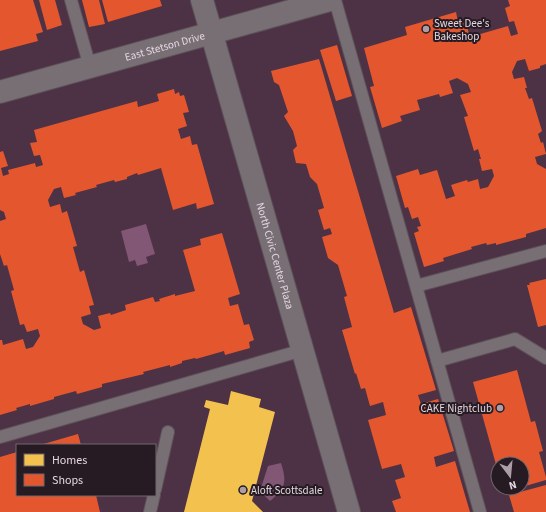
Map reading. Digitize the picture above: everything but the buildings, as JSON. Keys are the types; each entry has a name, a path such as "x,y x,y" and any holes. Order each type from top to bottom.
{"street":[{"name":"North Civic Center Plaza","path":"202,0 349,512"},
{"name":"East Stetson Drive","path":"0,92 330,0"}],"lane":[{"path":"71,0 90,68"},
{"path":"335,0 480,512"},
{"path":"416,286 546,250"},
{"path":"437,361 515,339 546,358"},
{"path":"0,437 303,350"},
{"path":"156,486 168,432"},
{"path":"150,512 154,496"}],"shaded area":[{"path":"0,0 546,0 546,512 0,512"},
{"path":"146,224 155,254 146,257 148,263 137,266 135,260 129,262 121,231"},
{"path":"281,463 284,475 284,484 279,492 270,501 260,491 268,466"}],"place":[{"name":"Sweet Dee's Bakeshop","path":"426,29"},
{"name":"CAKE Nightclub","path":"500,408"},
{"name":"Aloft Scottsdale","path":"243,490"}]}
